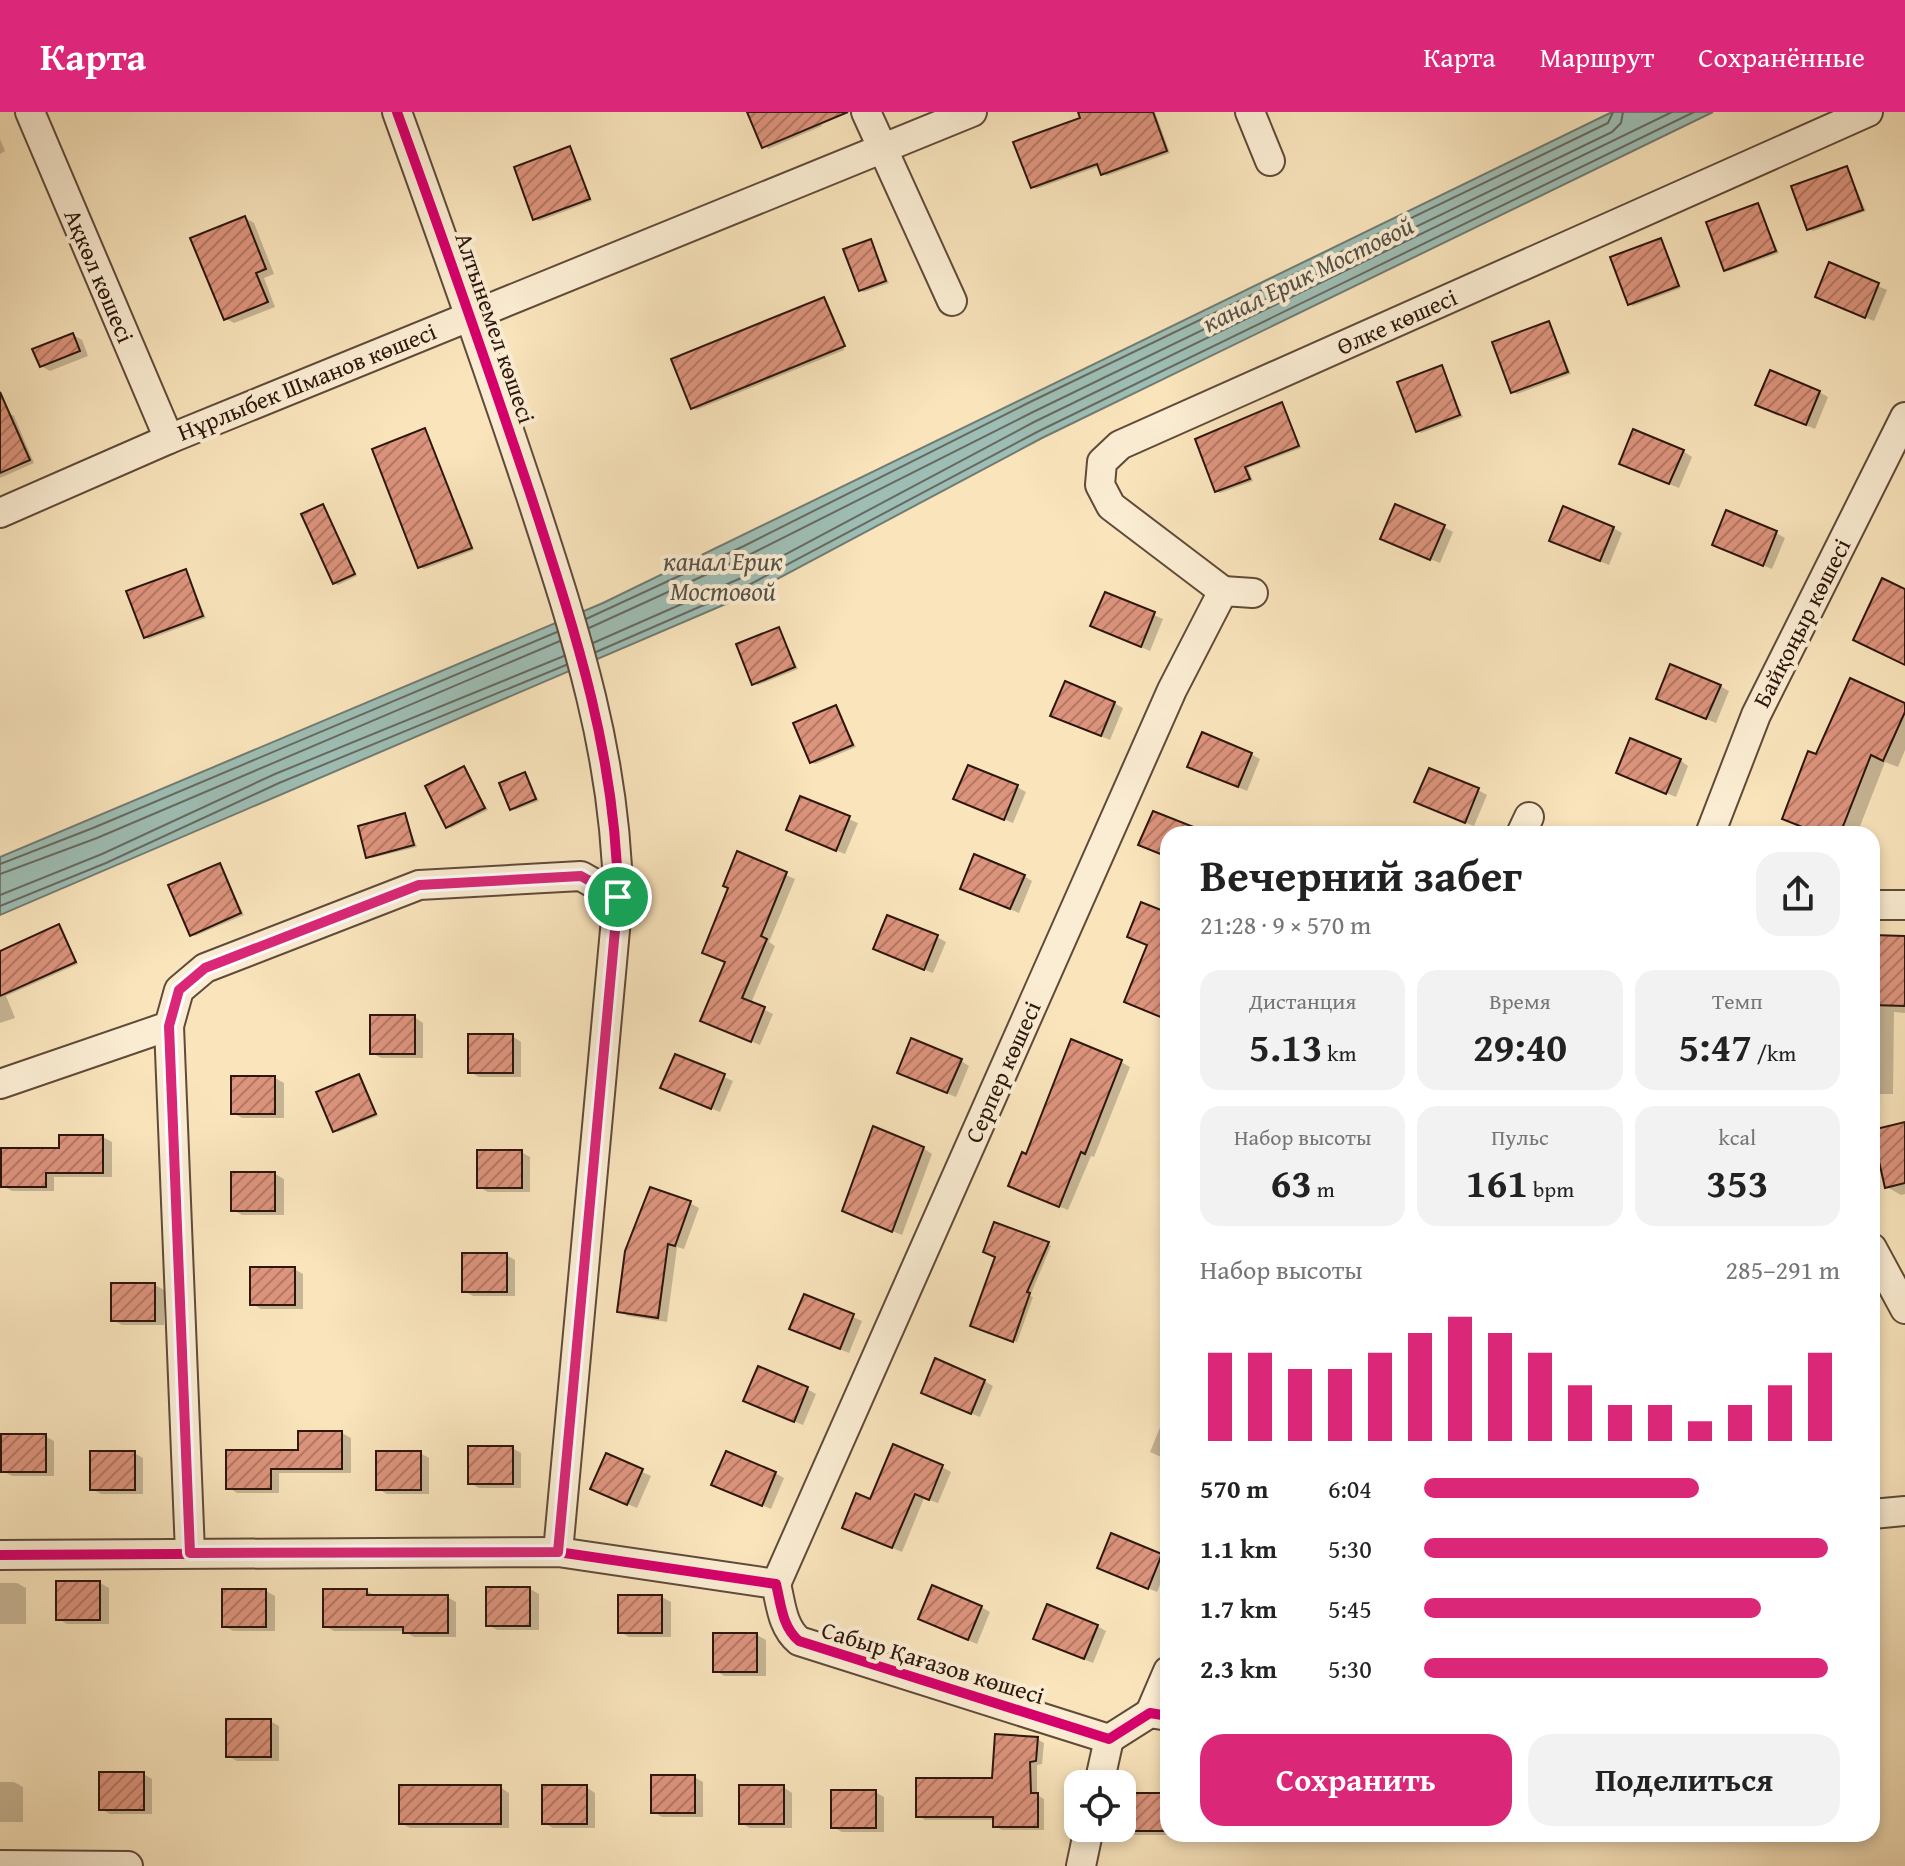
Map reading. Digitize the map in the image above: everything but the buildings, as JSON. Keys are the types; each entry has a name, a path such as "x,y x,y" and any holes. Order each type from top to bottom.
{"street":[{"name":"Ақкөл көшесі","path":"30,112 169,439"},
{"name":"Алтынемел көшесі","path":"397,112 472,316 590,683 604,746 617,837 618,897 558,1552"},
{"path":"866,112 952,301"},
{"name":"Нұрлыбек Шманов көшесі","path":"0,513 169,439 972,112"},
{"path":"1250,112 1270,161"},
{"name":"Өлке көшесі","path":"1223,591 1111,506 1100,485 1102,462 1120,445 1868,112"},
{"name":"Байқоңыр көшесi","path":"1713,826 1756,715 1905,417"},
{"path":"1223,591 1253,593"},
{"name":"Серпер көшесі","path":"776,1584 1166,705 1223,591"},
{"path":"190,1553 169,1026 179,990 205,968 419,885 581,876 618,897"},
{"path":"1880,905 1905,905"},
{"path":"0,1084 169,1026"},
{"path":"1880,1263 1905,1309"},
{"path":"1880,1513 1905,1511"},
{"path":"0,1555 558,1552 776,1584"},
{"name":"Сабыр Қағазов көшесі","path":"776,1584 785,1622 790,1634 799,1641 1109,1739"},
{"path":"1102,1770 1109,1739 1159,1715"},
{"path":"1081,1866 1086,1842"},
{"path":"0,1865 128,1866"}],"water":[{"name":"канал Ерик Мостовой","path":"1612,112 1713,112 1042,438 749,594 0,915 0,857 603,603"}],"cycle path":[{"path":"397,112 498,399 563,596 590,694 610,793 618,897 558,1552"},
{"path":"0,1555 558,1552 776,1584 786,1622 799,1641 1109,1739 1150,1713 1160,1715"}],"route":[{"path":"581,876 618,897 558,1552 190,1553 169,1026 179,990 205,968 419,885 581,876"}]}
